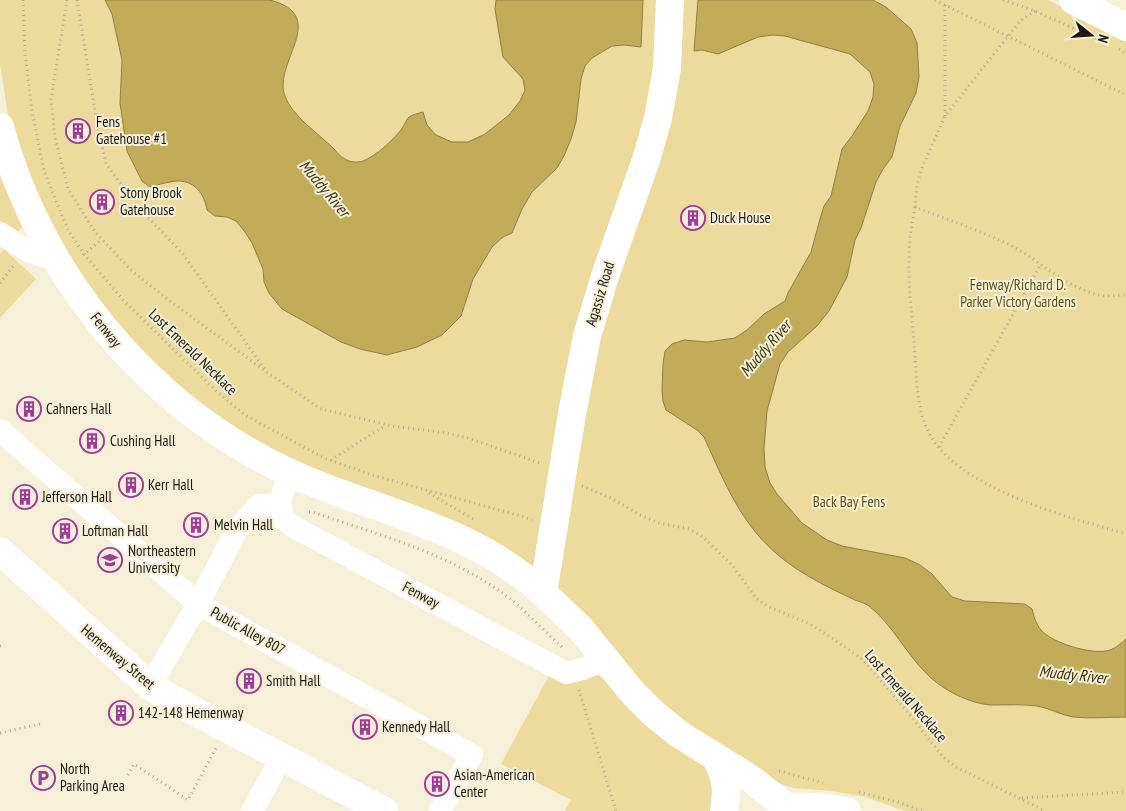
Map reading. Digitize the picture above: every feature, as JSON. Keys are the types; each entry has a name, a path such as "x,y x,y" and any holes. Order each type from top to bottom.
{"main road":[{"name":"Agassiz Road","path":"543,593 576,387 590,327 605,276 646,160 658,118 667,68 670,0"},
{"path":"1074,0 1122,38"},
{"name":"Fenway","path":"0,127 23,193 38,227 86,304 127,355 184,407 212,428 290,472 324,487 422,522 462,539 515,570 580,628 633,693 654,714 687,739 751,779 778,809 818,807 848,800"},
{"name":"Hemenway Street","path":"0,551 150,686 190,710 384,811"},
{"path":"716,758 726,784 724,811"}],"street":[{"path":"0,233 28,252 58,261"},
{"name":"Public Alley 807","path":"0,430 198,604 472,755 440,811"},
{"path":"150,686 198,604 237,530 260,505 275,504 281,506 280,503 290,472"},
{"name":"Fenway","path":"281,506 283,519 294,527 566,673 583,670 605,659"},
{"path":"252,811 282,757"}],"path":[{"name":"Lost Emerald Necklace","path":"24,0 25,53 32,111 44,171 68,230 84,254 123,300 216,391 245,415 331,460 372,476 521,516 554,529"},
{"name":"Lost Emerald Necklace","path":"67,0 52,99 54,137 68,189 95,232 132,271 268,373 321,409 386,424 468,438 528,460 562,475 659,523 689,529 703,537 732,565 756,598 767,606 810,624 862,659 943,757 956,767 1045,811"},
{"path":"77,0 96,117 106,164 139,208 183,254 268,373"},
{"path":"936,0 1126,95"},
{"path":"1003,0 1035,11 1101,41"},
{"path":"945,5 945,116"},
{"path":"1035,11 1020,21 945,116 922,168 917,185 909,257 911,310 922,416 927,430 939,447 956,464 984,482 1046,510 1126,534"},
{"path":"1122,38 1126,53"},
{"path":"915,207 968,226 1009,244 1068,283 1084,290 1101,295 1126,295"},
{"path":"84,254 102,239"},
{"path":"939,447 1041,264"},
{"path":"331,460 386,424"},
{"path":"304,512 313,512 434,555 467,572 506,595 568,654"},
{"path":"586,686 578,688 616,811"},
{"path":"0,733 40,724"},
{"path":"128,775 134,764 188,800 219,743"},
{"path":"776,770 802,779 831,785"},
{"path":"1020,799 1126,792"},
{"path":"848,800 898,802 922,811"}],"green space":[{"path":"0,0 665,0 657,89 615,212 596,261 580,312 569,358 559,408 535,572 311,472 228,427 128,343 47,223 9,121 0,65"},
{"name":"Back Bay Fens","path":"678,0 1048,0 1126,40 1126,811 905,811 865,797 832,791 793,788 772,781 663,709 557,587 582,409"},
{"path":"0,177 22,227 16,234 0,221"},
{"path":"4,249 36,279 0,318 0,254"},
{"path":"551,672 600,676 606,679 715,769 713,811 565,811 571,800 501,764"}],"water":[{"name":"Muddy River","path":"105,0 270,0 288,7 296,17 298,29 296,42 283,83 285,96 294,111 306,124 342,157 353,162 368,159 378,152 397,134 409,117 418,113 423,112 427,125 436,135 452,142 468,142 485,134 509,115 520,101 525,90 523,79 503,57 495,9 496,0 643,0 641,47 612,46 592,58 585,66 581,79 576,122 564,156 557,168 532,192 522,209 512,233 503,237 492,247 473,279 461,316 442,335 417,347 387,355 360,349 341,342 282,309 269,293 264,282 263,269 245,232 236,221 227,217 215,216 207,210 200,191 195,187 177,181 150,187 142,181 127,151 120,103 122,60 112,14"},
{"name":"Muddy River","path":"698,0 873,0 886,7 911,29 917,43 919,77 916,93 900,126 892,157 876,182 861,228 855,240 847,277 829,311 817,326 788,352 780,364 767,411 764,449 765,467 770,483 802,523 827,540 842,546 905,558 920,565 932,574 952,597 965,601 1025,604 1032,609 1034,618 1046,635 1081,649 1091,651 1109,650 1126,639 1126,717 1073,717 1037,706 984,704 966,699 941,686 920,667 885,622 869,606 837,592 808,576 770,548 744,516 733,498 704,437 697,430 666,410 662,390 663,364 665,351 672,344 684,340 707,342 735,338 764,314 785,301 811,252 824,206 831,196 842,149 868,111 873,97 874,84 870,72 850,54 785,36 758,37 718,54 702,50 694,51"}],"place":[{"name":"Fens Gatehouse #1","path":"78,131"},
{"name":"Stony Brook Gatehouse","path":"102,202"},
{"name":"Duck House","path":"693,218"},
{"name":"Cahners Hall","path":"29,409"},
{"name":"Cushing Hall","path":"92,441"},
{"name":"Kerr Hall","path":"131,485"},
{"name":"Jefferson Hall","path":"25,497"},
{"name":"Melvin Hall","path":"196,525"},
{"name":"Loftman Hall","path":"65,531"},
{"name":"Northeastern University","path":"110,560"},
{"name":"Smith Hall","path":"249,681"},
{"name":"142-148 Hemenway","path":"121,713"},
{"name":"Kennedy Hall","path":"365,727"},
{"name":"North Parking Area","path":"43,778"},
{"name":"Asian-American Center","path":"437,784"}],"park label":[{"name":"Fenway/Richard D. Parker Victory Gardens","path":"1018,294"}]}
